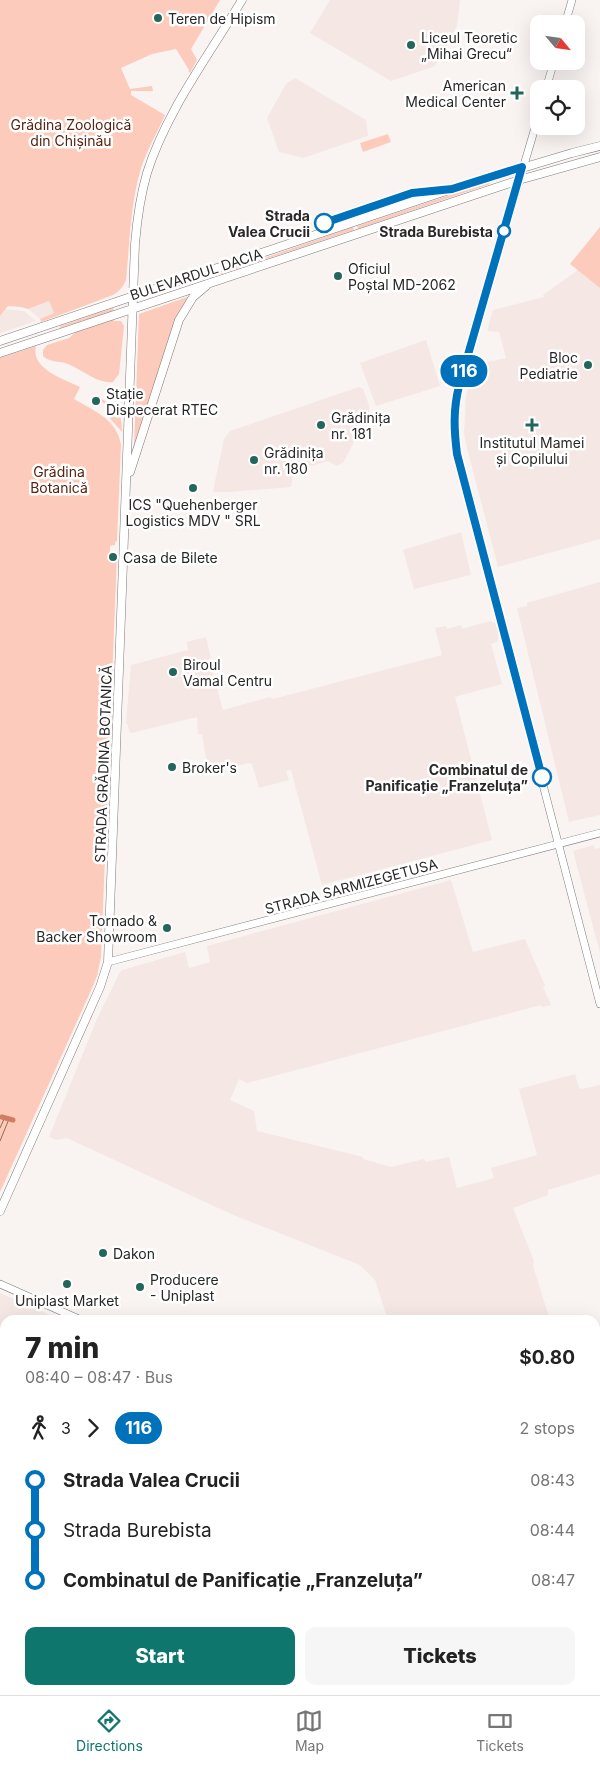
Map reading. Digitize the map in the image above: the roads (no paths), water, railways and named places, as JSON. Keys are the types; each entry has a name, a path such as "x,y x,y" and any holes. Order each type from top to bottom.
{"main road":[{"path":"133,295 137,218 142,192 154,154 175,111 242,0"},
{"path":"568,15 572,0"},
{"path":"532,135 459,386 454,423 457,454 600,1004"},
{"name":"BULEVARDUL DACIA","path":"0,341 133,295 522,167 600,146"},
{"name":"BULEVARDUL DACIA","path":"0,353 519,180 600,157"},
{"path":"126,481 179,320 193,297 209,284 206,272"},
{"name":"STRADA GRĂDINA BOTANICĂ","path":"0,1211 100,987 108,962 133,295"},
{"name":"STRADA SARMIZEGETUSA","path":"108,962 600,833"},
{"path":"0,1284 70,1315"}],"waterway":[{"path":"2,1117 13,1120"},
{"path":"0,1128 5,1117"},
{"path":"0,1141 9,1119"}],"place":[{"name":"Teren de Hipism","path":"158,18"},
{"name":"Liceul Teoretic „Mihai Grecu“","path":"411,45"},
{"name":"American Medical Center","path":"517,93"},
{"name":"Strada Valea Crucii","path":"324,223"},
{"name":"Strada Burebista","path":"504,231"},
{"name":"Oficiul Poștal MD-2062","path":"338,276"},
{"name":"Bloc Pediatrie","path":"588,365"},
{"name":"Stație Dispecerat RTEC","path":"96,401"},
{"name":"Grădinița nr. 181","path":"321,425"},
{"name":"Institutul Mamei și Copilului","path":"532,425"},
{"name":"Grădinița nr. 180","path":"254,460"},
{"name":"ICS \"Quehenberger Logistics MDV \" SRL","path":"193,488"},
{"name":"Casa de Bilete","path":"113,557"},
{"name":"Biroul Vamal Centru","path":"173,672"},
{"name":"Broker's","path":"172,767"},
{"name":"Combinatul de Panificație „Franzeluța”","path":"542,777"},
{"name":"Tornado & Backer Showroom","path":"167,928"},
{"name":"Dakon","path":"103,1253"},
{"name":"Uniplast Market","path":"67,1284"},
{"name":"Producere - Uniplast","path":"140,1287"}],"park label":[{"name":"Grădina Zoologică din Chișinău","path":"71,132"},
{"name":"Grădina Botanică","path":"59,480"}]}
